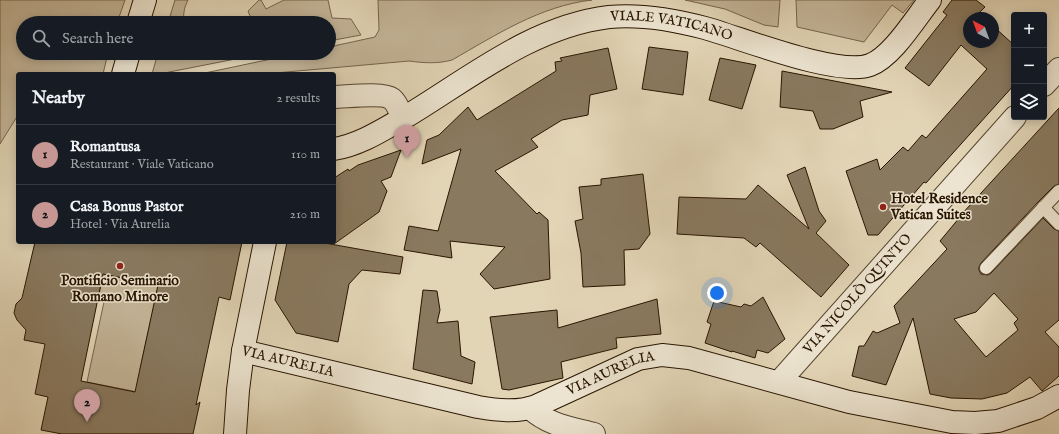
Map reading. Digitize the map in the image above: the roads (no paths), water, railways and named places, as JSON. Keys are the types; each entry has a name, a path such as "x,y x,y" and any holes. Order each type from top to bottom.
{"street":[{"path":"140,16 145,0"},
{"name":"VIALE VATICANO","path":"339,150 380,131 403,118 525,44 562,28 586,21 610,17 632,17 662,20 703,28 809,60 858,68 870,65 884,56 895,46 930,0"},
{"path":"124,72 127,60"},
{"path":"1045,84 1059,69"},
{"path":"336,97 389,97 395,102 403,118"},
{"name":"VIA NICOLÒ QUINTO","path":"779,382 1013,120"},
{"path":"243,352 264,244"},
{"name":"VIA AURELIA","path":"235,434 237,398 243,352 478,407 504,410 530,408 546,403 630,362 656,356 676,356 689,358 848,402 952,422 986,422 1006,419 1038,408 1059,396"},
{"path":"530,408 538,416 560,426 594,434"}],"lane":[{"path":"986,268 1042,207 1059,191"},
{"path":"1042,207 1059,224"}],"place":[{"name":"Romantusa","path":"407,158"},
{"name":"Hotel Residence Vatican Suites","path":"883,207"},
{"name":"Pontificio Seminario Romano Minore","path":"120,266"},
{"name":"Casa Bonus Pastor","path":"87,422"}]}
